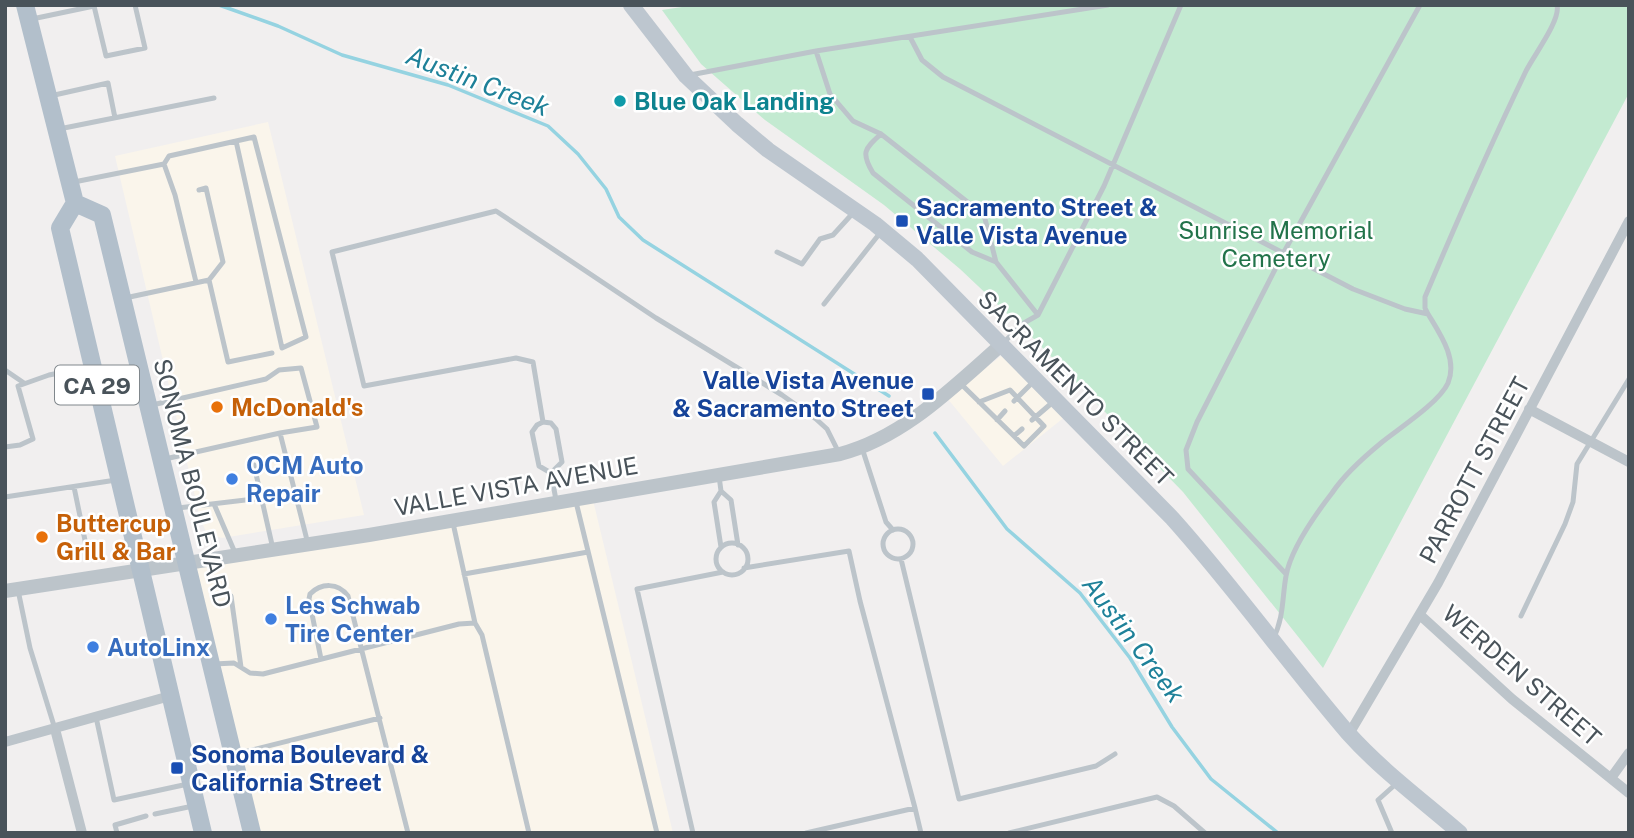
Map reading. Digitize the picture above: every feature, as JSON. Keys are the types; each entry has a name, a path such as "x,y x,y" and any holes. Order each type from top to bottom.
{"main road":[{"name":"SACRAMENTO STREET","path":"636,7 686,76 737,124 768,150 882,230 917,259 1172,518 1349,734 1456,832"},
{"path":"27,12 75,203"},
{"name":"SONOMA BOULEVARD","path":"75,203 102,215 252,833"},
{"name":"CA 29","path":"75,203 60,228 203,833"}],"street":[{"name":"PARROTT STREET","path":"1349,734 1420,615 1629,221"},
{"name":"VALLE VISTA AVENUE","path":"12,590 273,550 840,454 862,448 923,412 1001,345"},
{"path":"1529,409 1629,462"},
{"name":"WERDEN STREET","path":"1420,615 1512,699 1629,793"},
{"path":"5,742 170,696"},
{"path":"55,729 82,833"},
{"path":"1611,778 1629,753"}],"lane":[{"path":"27,12 94,6 106,56 145,48 135,5"},
{"path":"686,76 817,51 1108,5"},
{"path":"1001,345 1024,323 1038,315 1114,164 1181,5"},
{"path":"1286,574 1188,469 1186,450 1197,422 1284,252 1420,5"},
{"path":"1273,639 1282,612 1286,574 1308,526 1334,489 1378,445 1430,405 1448,383 1450,363 1445,342 1427,314 1425,297 1501,123 1535,53 1559,13 1557,5"},
{"path":"910,37 922,60 943,77 1353,289 1405,309 1427,314"},
{"path":"817,51 830,94 853,121 881,134 984,215 996,262 1038,315"},
{"path":"48,97 108,83 115,118"},
{"path":"56,130 214,98"},
{"path":"881,134 867,147 865,159 873,173 972,251 996,262"},
{"path":"69,183 164,164 169,156 236,141 254,137 306,337 282,348 236,141"},
{"path":"164,164 175,195 196,282"},
{"path":"122,298 209,280 223,262 206,188 199,190"},
{"path":"175,195 183,193"},
{"path":"543,422 533,362 516,358 364,386 332,252 496,211 656,318 782,395 816,419 827,429 840,454"},
{"path":"777,252 802,264 820,239 833,235 855,211"},
{"path":"824,304 882,230"},
{"path":"209,280 229,362 272,353"},
{"path":"5,447 20,445 33,439 18,386 93,366"},
{"path":"149,406 266,379 279,370 301,368 317,427 162,460"},
{"path":"5,370 24,383"},
{"path":"1521,616 1565,524 1573,502 1577,464 1629,379"},
{"path":"1016,400 1035,380"},
{"path":"959,382 979,402 997,420 1024,446 1044,426 1016,400 1010,390 979,402"},
{"path":"1034,418 1055,400"},
{"path":"997,420 1005,411"},
{"path":"551,473 562,462 556,429 551,423 543,422 537,425 533,432 539,466 551,473 557,502"},
{"path":"1014,436 1022,429"},
{"path":"280,433 308,544"},
{"path":"862,448 886,522 893,530"},
{"path":"254,465 273,550"},
{"path":"719,475 721,491 714,502 721,547 716,560 723,572"},
{"path":"5,497 119,480"},
{"path":"74,487 87,550"},
{"path":"721,491 731,499 738,545 747,555 744,568"},
{"path":"174,508 262,498"},
{"path":"575,499 657,833"},
{"path":"214,504 236,555"},
{"path":"452,520 475,623 482,635 529,833"},
{"path":"893,530 907,532 913,541 911,551 901,559 890,557 884,550 885,536 893,530"},
{"path":"721,547 738,545"},
{"path":"693,833 637,589 723,572 732,575 744,568 849,551 920,833"},
{"path":"464,575 588,552"},
{"path":"901,559 959,799 1096,766 1115,754"},
{"path":"321,659 309,606 310,594 321,586 342,588 348,596 408,833"},
{"path":"12,590 55,729"},
{"path":"232,596 241,667"},
{"path":"211,664 234,663 250,673 263,674 459,624 475,623"},
{"path":"96,717 114,800 191,783"},
{"path":"233,754 380,718"},
{"path":"1392,833 1378,800 1399,781"},
{"path":"1009,833 1157,797 1174,806 1205,833"},
{"path":"155,814 196,805"},
{"path":"806,833 915,808"},
{"path":"117,833 116,825 146,817"}],"shaded area":[{"path":"268,122 364,515 222,538 207,534 200,518 115,156"},
{"path":"1005,353 1066,416 1003,466 947,398"},
{"path":"592,496 673,833 251,833 187,563"}],"green space":[{"name":"Sunrise Memorial Cemetery","path":"695,5 1629,5 1629,93 1323,668 1183,492 1032,337 960,269 884,205 765,120 701,64 662,10"}],"waterway":[{"name":"Austin Creek","path":"219,5 278,26 342,55 448,85 548,126 578,154 606,189 619,217 643,240 889,396"},
{"name":"Austin Creek","path":"935,433 1007,529 1080,593 1130,658 1172,727 1211,779 1278,833"}],"place":[{"name":"Blue Oak Landing","path":"620,101"},
{"name":"Sacramento Street & Valle Vista Avenue","path":"902,221"},
{"name":"Valle Vista Avenue & Sacramento Street","path":"928,394"},
{"name":"McDonald's","path":"217,407"},
{"name":"OCM Auto Repair","path":"232,479"},
{"name":"Buttercup Grill & Bar","path":"42,537"},
{"name":"Les Schwab Tire Center","path":"271,619"},
{"name":"AutoLinx","path":"93,647"},
{"name":"Sonoma Boulevard & California Street","path":"177,768"}]}
